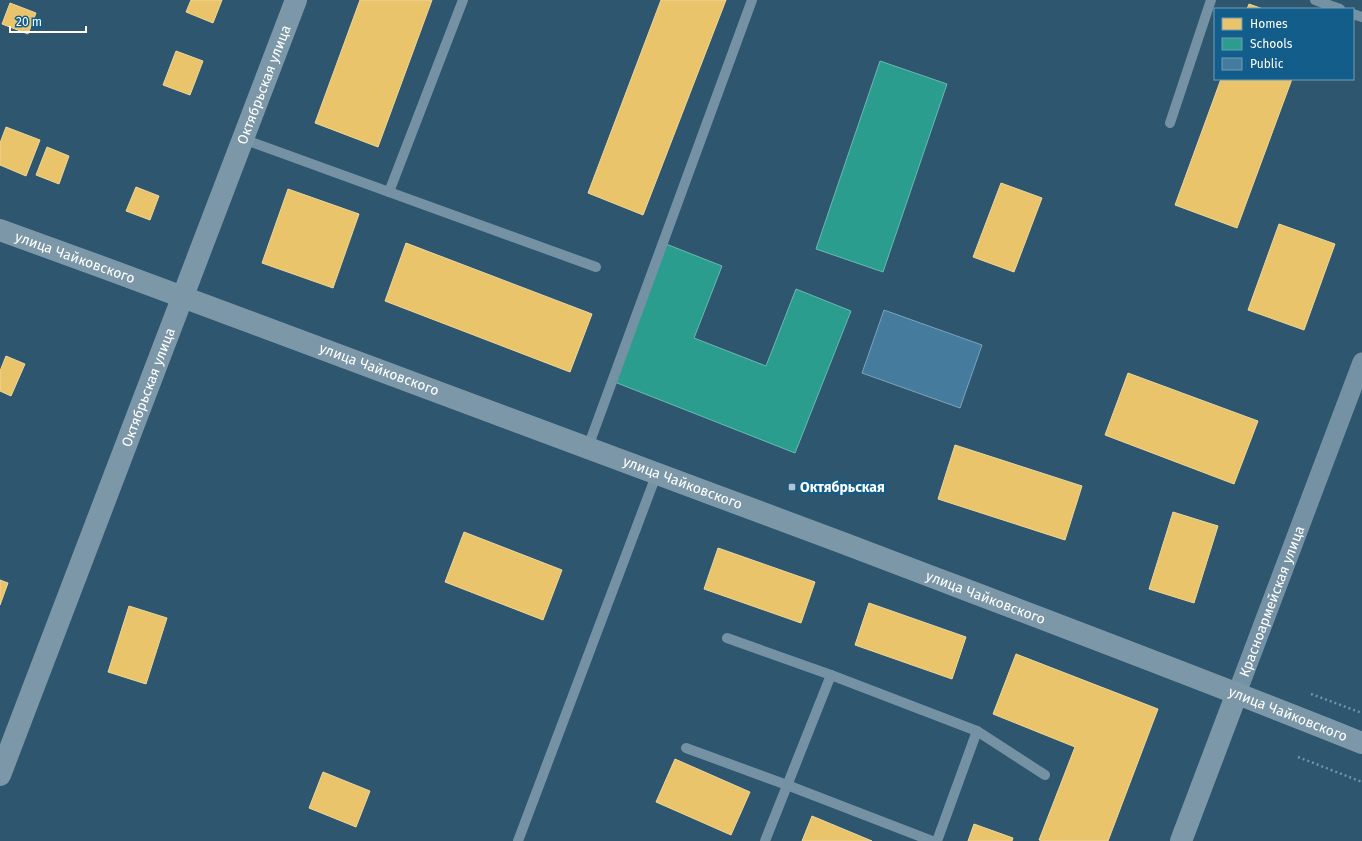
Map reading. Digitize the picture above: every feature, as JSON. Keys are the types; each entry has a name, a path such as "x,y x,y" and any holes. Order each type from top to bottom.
{"main road":[{"name":"Октябрьская улица","path":"0,775 296,0"},
{"name":"улица Чайковского","path":"0,230 184,296 588,447 1237,693 1362,743"},
{"name":"Красноармейская улица","path":"1181,841 1237,693"}],"street":[{"name":"Красноармейская улица","path":"1237,693 1362,362"}],"lane":[{"path":"389,192 463,0"},
{"path":"588,447 752,0"},
{"path":"1170,123 1211,0"},
{"path":"1315,0 1337,8"},
{"path":"243,139 596,267"},
{"path":"518,841 657,473"},
{"path":"727,638 831,675 977,731 1044,775"},
{"path":"765,841 831,675"},
{"path":"937,841 977,731"},
{"path":"686,748 932,841"}],"path":[{"path":"1311,694 1362,713"},
{"path":"1298,757 1362,782"}],"building: Homes":[{"path":"191,0 222,0 213,23 186,12"},
{"path":"360,0 432,0 378,147 315,123"},
{"path":"661,0 726,0 643,215 588,193"},
{"path":"10,3 36,13 28,34 2,24"},
{"path":"1249,4 1260,8 1247,8"},
{"path":"176,51 203,61 190,95 163,85"},
{"path":"1221,80 1292,80 1237,228 1175,205"},
{"path":"6,127 40,140 26,176 0,165 0,143"},
{"path":"47,147 69,156 59,184 36,175"},
{"path":"1001,183 1042,198 1014,272 973,257"},
{"path":"136,187 159,196 150,220 126,211"},
{"path":"288,189 359,214 333,288 262,263"},
{"path":"1279,224 1335,244 1304,330 1248,310"},
{"path":"406,243 592,314 570,372 385,301"},
{"path":"6,356 25,364 11,396 0,391 0,371"},
{"path":"1128,373 1258,421 1234,484 1105,435"},
{"path":"955,445 1082,486 1065,540 938,499"},
{"path":"1173,512 1218,526 1194,603 1149,589"},
{"path":"464,532 562,570 543,620 445,582"},
{"path":"718,548 815,582 801,623 704,589"},
{"path":"0,580 8,583 0,605"},
{"path":"869,603 966,637 952,679 855,645"},
{"path":"129,606 167,618 146,684 108,672"},
{"path":"1016,654 1158,709 1108,841 1039,840 1075,747 993,714"},
{"path":"675,759 750,792 731,835 656,802"},
{"path":"323,772 370,791 356,827 309,808"},
{"path":"812,816 872,841 802,841"},
{"path":"974,824 1013,838 1012,841 968,841"}],"building: Schools":[{"path":"880,61 947,84 883,272 816,249"},
{"path":"666,244 722,266 694,338 766,366 796,289 851,311 795,453 612,381"}],"building: Public":[{"path":"884,310 982,345 960,408 862,373"}],"place":[{"name":"Октябрьская","path":"792,487"}]}
